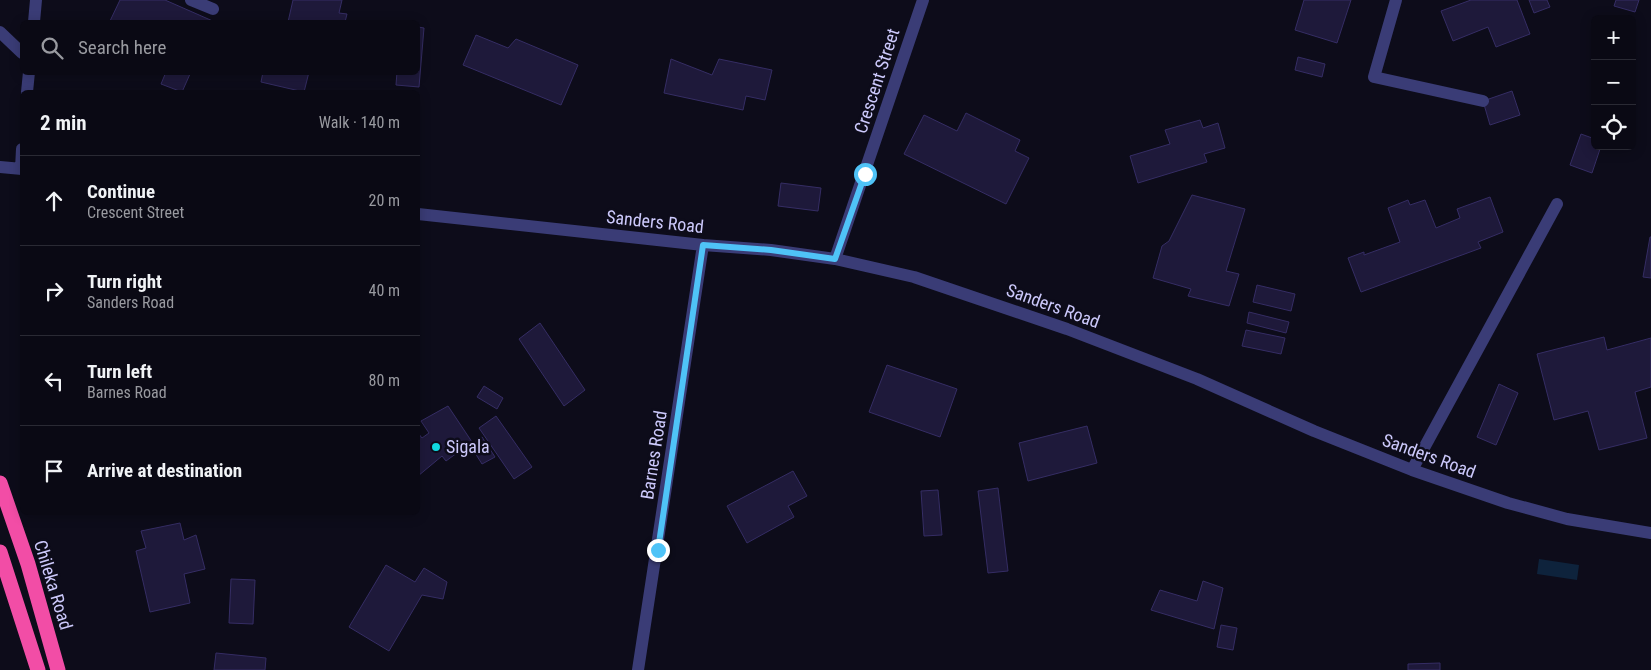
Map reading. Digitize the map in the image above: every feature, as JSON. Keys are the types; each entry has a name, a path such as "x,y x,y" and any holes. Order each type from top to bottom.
{"highway":[{"name":"Chileka Road","path":"0,483 28,564 58,670"},
{"path":"0,552 38,670"}],"street":[{"path":"34,20 36,0"},
{"path":"191,0 213,9"},
{"name":"Crescent Street","path":"835,259 923,0"},
{"path":"1396,0 1374,77 1483,101"},
{"path":"0,32 20,52"},
{"path":"27,90 29,75"},
{"path":"0,167 20,169"},
{"path":"1412,470 1557,204"},
{"name":"Sanders Road","path":"420,214 703,245 771,250 835,259 914,277 1067,329 1196,378 1314,431 1412,470 1508,503 1567,519 1651,533"},
{"name":"Barnes Road","path":"638,670 703,245"}],"water":[{"path":"1539,559 1579,565 1577,580 1537,574"}],"building":[{"path":"120,0 165,0 210,20 110,20"},
{"path":"293,0 342,0 339,13 347,14 346,20 288,20"},
{"path":"1304,0 1351,0 1337,43 1295,30"},
{"path":"1471,0 1517,0 1530,34 1496,47 1488,27 1453,41 1441,11"},
{"path":"1529,0 1547,0 1550,7 1534,13"},
{"path":"1616,0 1639,0 1635,12 1614,6"},
{"path":"420,27 424,28 419,87 396,85 397,75 420,75"},
{"path":"476,35 508,48 516,39 578,65 561,105 463,65"},
{"path":"1298,57 1325,64 1322,77 1295,70"},
{"path":"671,59 712,75 719,59 772,70 765,100 746,96 743,110 664,93"},
{"path":"165,75 190,75 183,90 177,90 161,84"},
{"path":"262,75 308,75 304,90 295,90 261,82"},
{"path":"1512,91 1520,115 1490,125 1483,101"},
{"path":"966,113 1020,140 1015,151 1029,158 1006,204 904,154 924,115 957,131"},
{"path":"1200,120 1203,128 1218,123 1225,148 1204,154 1207,162 1138,183 1130,156 1170,144 1165,130"},
{"path":"1581,134 1591,138 1591,150 1600,150 1592,173 1570,165"},
{"path":"781,183 821,188 818,211 778,206"},
{"path":"1192,195 1245,209 1226,271 1239,274 1229,306 1188,296 1191,289 1153,278 1162,246 1169,241"},
{"path":"1490,197 1503,232 1478,242 1481,248 1361,292 1348,258 1364,252 1364,255 1400,242 1388,208 1408,200 1410,205 1425,200 1436,228 1460,218 1457,209"},
{"path":"1651,237 1651,278 1643,277"},
{"path":"1257,285 1295,294 1291,311 1253,302"},
{"path":"1249,312 1289,322 1286,333 1247,323"},
{"path":"540,323 585,390 564,406 519,339"},
{"path":"1246,330 1285,338 1281,354 1242,346"},
{"path":"1604,337 1607,350 1651,338 1651,387 1635,392 1647,438 1599,450 1588,411 1554,420 1537,354"},
{"path":"887,365 957,389 940,437 869,412"},
{"path":"1499,384 1518,393 1496,445 1477,437"},
{"path":"484,386 503,398 497,409 477,397"},
{"path":"448,406 472,442 446,461 442,456 420,474 420,436 422,438 429,433 421,421"},
{"path":"496,416 532,467 514,479 479,428"},
{"path":"1087,426 1097,463 1028,481 1019,443"},
{"path":"482,437 495,457 482,464 470,445"},
{"path":"793,471 807,496 788,506 794,517 747,543 727,506"},
{"path":"998,488 1008,571 988,573 978,491"},
{"path":"938,490 942,535 924,536 921,491"},
{"path":"180,523 184,540 196,535 205,569 184,574 190,603 150,612 136,551 146,548 141,531"},
{"path":"386,565 415,582 424,568 447,582 443,599 422,595 389,651 349,627"},
{"path":"231,579 255,580 253,624 229,623"},
{"path":"1203,581 1223,588 1214,629 1151,610 1160,590 1197,601"},
{"path":"1221,625 1237,628 1233,650 1217,647"},
{"path":"216,653 266,658 265,670 214,670"},
{"path":"1440,663 1440,670 1408,670 1408,664"}],"place":[{"name":"Sigala","path":"436,447"}],"route":[{"path":"658,550 703,245 771,250 835,259 865,174"}]}
